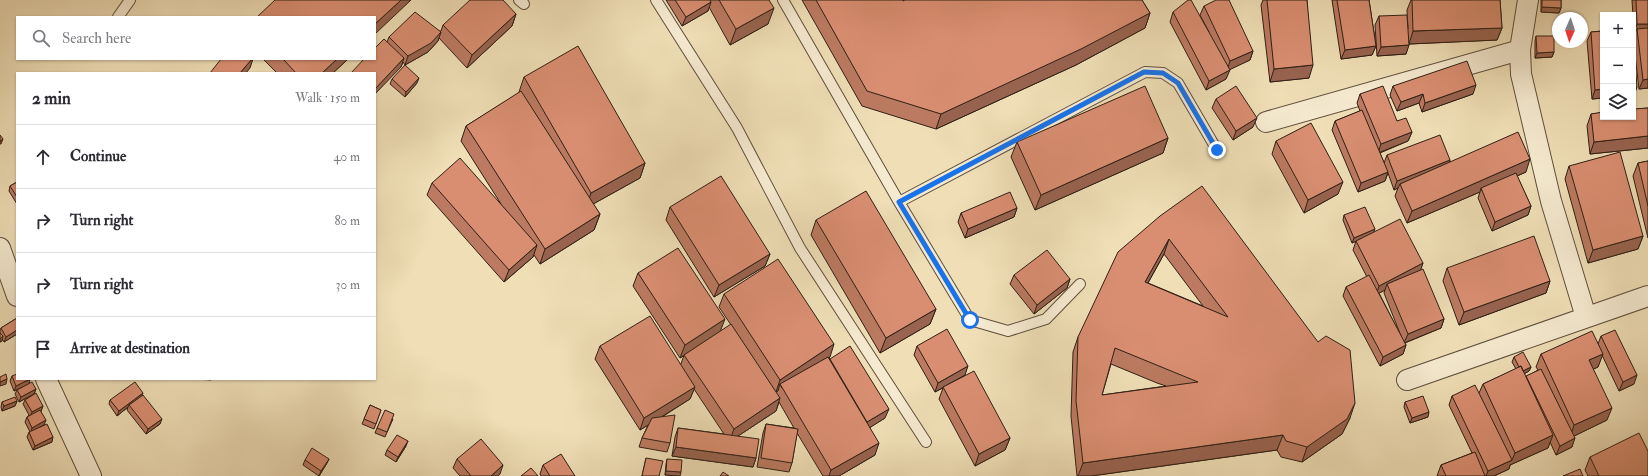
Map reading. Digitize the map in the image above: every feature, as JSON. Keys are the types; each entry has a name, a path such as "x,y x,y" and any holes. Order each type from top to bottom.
{"street":[{"path":"1528,0 1520,50 1521,74 1551,201 1586,317"},
{"path":"1266,122 1520,50"},
{"path":"0,248 16,293"},
{"path":"1407,380 1648,296"},
{"path":"46,380 91,476"}],"lane":[{"path":"119,16 130,0"},
{"path":"656,0 737,128 800,248 926,442"},
{"path":"783,0 899,202 970,320 1008,331 1046,319 1080,284"},
{"path":"899,202 1144,72 1163,73 1178,83 1217,150"}],"building":[{"path":"275,0 401,0 376,23 376,16 258,16"},
{"path":"470,0 503,0 516,14 472,55 443,25"},
{"path":"675,0 710,0 711,2 686,17"},
{"path":"719,0 769,0 774,8 736,29"},
{"path":"816,0 1142,0 1150,13 1081,49 941,114 867,91"},
{"path":"1188,0 1191,0 1230,70 1209,81 1173,12"},
{"path":"1216,0 1229,0 1253,51 1230,61 1204,6"},
{"path":"1267,0 1307,0 1313,65 1274,69"},
{"path":"1337,0 1369,0 1376,46 1345,50"},
{"path":"1412,0 1500,0 1502,28 1413,31"},
{"path":"1542,0 1561,0 1561,8 1542,7"},
{"path":"1636,0 1648,0 1648,24 1637,24"},
{"path":"415,12 441,32 431,43 408,56 389,37"},
{"path":"1407,15 1409,45 1381,47 1379,16"},
{"path":"1648,28 1648,79 1643,80 1637,29"},
{"path":"1600,31 1600,89 1595,90 1591,32"},
{"path":"1536,36 1552,36 1552,48 1554,48 1554,52 1537,53"},
{"path":"384,39 404,58 376,88 376,72 352,72 363,60 376,60 376,47"},
{"path":"578,46 645,163 591,193 524,77"},
{"path":"220,60 251,60 241,72 211,72"},
{"path":"284,60 336,60 323,72 295,72"},
{"path":"1467,61 1476,85 1425,103 1423,94 1401,102 1393,86"},
{"path":"405,65 419,78 406,92 392,79"},
{"path":"1145,86 1168,138 1041,195 1017,142"},
{"path":"1236,86 1257,118 1236,131 1216,99"},
{"path":"1383,86 1397,121 1406,118 1412,132 1381,144 1360,94"},
{"path":"521,91 600,214 545,249 466,126"},
{"path":"1648,108 1648,136 1594,142 1591,114 1600,112 1600,120 1636,120 1636,109"},
{"path":"1362,110 1388,172 1361,183 1335,121"},
{"path":"1311,123 1343,182 1308,200 1276,141"},
{"path":"1518,132 1530,159 1412,211 1400,184"},
{"path":"1440,135 1450,160 1397,181 1387,155"},
{"path":"1620,152 1643,236 1593,250 1569,166"},
{"path":"460,158 537,245 509,270 432,183"},
{"path":"1648,161 1648,206 1638,163"},
{"path":"1516,173 1531,206 1495,222 1481,188"},
{"path":"721,176 770,254 719,285 670,207"},
{"path":"16,183 16,195 10,186"},
{"path":"1202,186 1318,342 1326,336 1350,350 1355,403 1347,419 1307,447 1286,441 1283,435 1083,463 1076,401 1078,337 1118,252 1160,216","holes":["1169,239 1228,317 1145,282","1115,348 1198,382 1102,395"]},
{"path":"866,191 936,309 886,338 816,220"},
{"path":"1010,192 1017,208 968,229 961,213"},
{"path":"1365,207 1375,229 1354,238 1344,215"},
{"path":"1400,219 1423,263 1379,286 1356,241"},
{"path":"1534,236 1550,281 1464,312 1447,268"},
{"path":"678,248 725,319 685,345 638,273"},
{"path":"1047,250 1070,279 1037,305 1014,275"},
{"path":"778,259 834,344 780,380 724,294"},
{"path":"1423,269 1444,319 1408,334 1387,284"},
{"path":"1369,275 1406,345 1383,357 1346,287"},
{"path":"650,316 695,387 644,418 600,346"},
{"path":"16,319 16,331 6,337 1,328"},
{"path":"731,324 780,398 734,429 684,355"},
{"path":"947,329 968,366 938,383 917,346"},
{"path":"1615,330 1637,375 1623,382 1601,336"},
{"path":"1592,331 1603,354 1589,360 1612,408 1574,425 1541,354"},
{"path":"850,346 889,409 867,422 830,359"},
{"path":"1523,352 1531,367 1523,371 1521,366 1519,367 1514,357"},
{"path":"828,357 879,443 831,470 780,384"},
{"path":"1521,366 1553,435 1515,453 1483,384"},
{"path":"1541,369 1575,438 1560,446 1526,376"},
{"path":"974,371 1010,438 979,454 943,387"},
{"path":"6,374 7,379 0,382 0,377"},
{"path":"16,374 16,380 28,380 16,386 12,376"},
{"path":"32,382 36,389 21,397 17,390"},
{"path":"135,382 143,393 119,411 110,400"},
{"path":"1475,385 1512,460 1488,471 1452,396"},
{"path":"36,393 43,406 32,412 25,400"},
{"path":"143,395 162,419 148,429 129,405"},
{"path":"1423,396 1429,412 1412,418 1405,402"},
{"path":"15,397 17,401 4,406 2,402"},
{"path":"370,405 381,410 376,424 364,419"},
{"path":"40,410 46,420 32,428 27,417"},
{"path":"385,410 394,414 387,432 377,428"},
{"path":"675,415 670,443 642,438 652,418"},
{"path":"47,424 53,437 35,446 29,432"},
{"path":"766,424 798,429 792,463 761,458"},
{"path":"678,428 759,439 756,458 676,447"},
{"path":"1639,433 1648,451 1648,476 1599,476 1590,457"},
{"path":"397,435 408,441 398,457 387,450"},
{"path":"481,439 503,465 491,476 471,476 457,459"},
{"path":"312,448 329,459 321,471 305,460"},
{"path":"1475,452 1485,476 1446,476 1441,465"},
{"path":"561,454 575,476 550,476 543,465"},
{"path":"646,458 663,461 659,476 642,476"},
{"path":"667,459 682,460 681,472 666,471"},
{"path":"531,468 538,476 521,476"},
{"path":"1580,469 1583,476 1563,476"},
{"path":"723,472 729,476 720,476"}],"route":[{"path":"970,320 899,202 1144,72 1163,73 1178,83 1217,150"}]}
